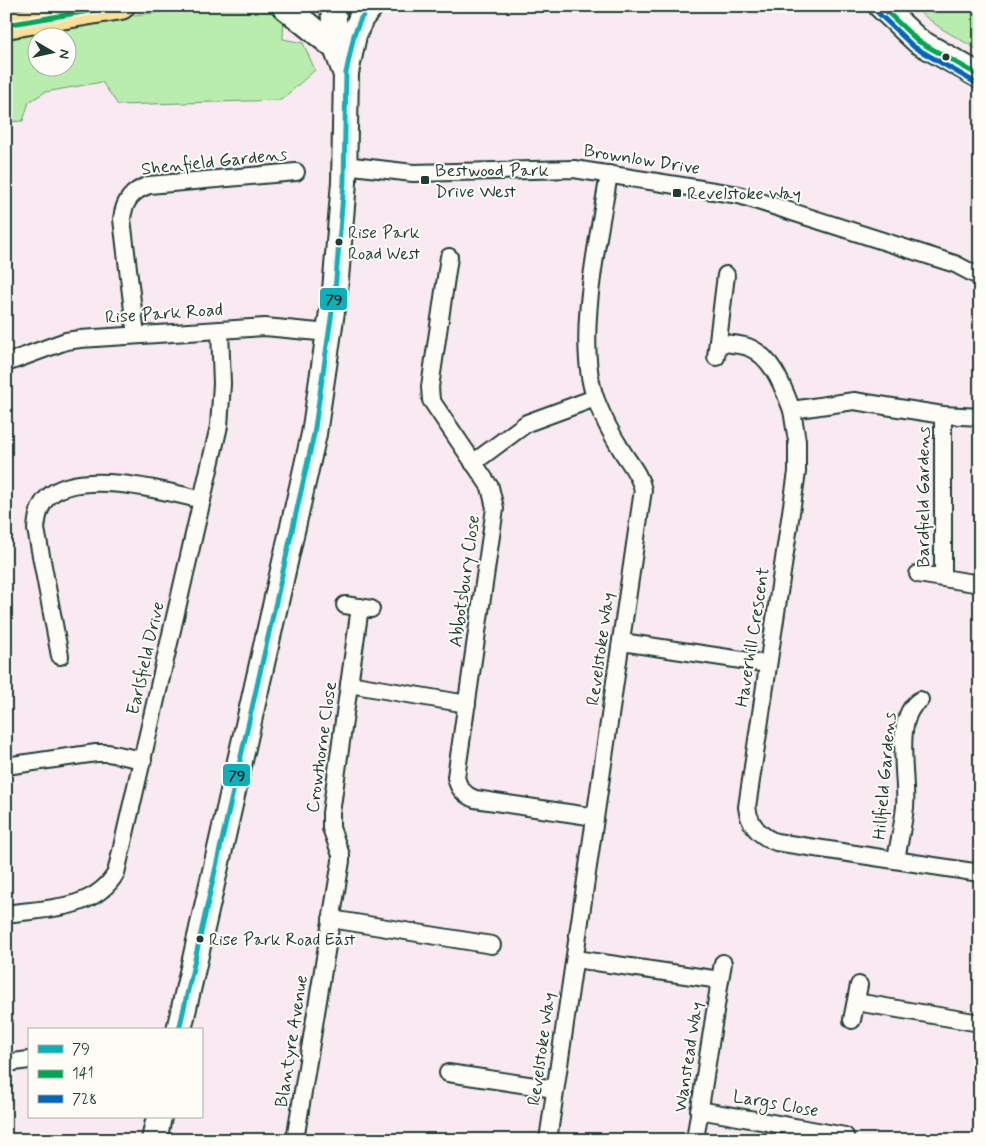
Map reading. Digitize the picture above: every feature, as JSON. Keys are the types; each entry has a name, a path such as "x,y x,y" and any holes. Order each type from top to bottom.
{"main road":[{"path":"6,25 121,6"}],"street":[{"path":"284,6 345,42"},
{"path":"333,6 345,42"},
{"path":"179,1028 314,434 335,291 344,165 345,42 353,6"},
{"path":"345,42 371,6"},
{"path":"881,6 918,41 980,76"},
{"name":"Brownlow Drive","path":"344,165 413,173 564,168 739,195 955,264 980,276"},
{"name":"Shenfield Gardens","path":"136,335 122,219 123,209 132,193 149,185 296,172"},
{"name":"Revelstoke Way","path":"548,1140 643,490 642,482 614,438 595,398 586,342 588,314 609,174"},
{"name":"Abbotsbury Close","path":"449,257 430,394 433,407 490,487 495,508 456,777 464,794 475,799 596,817"},
{"name":"Haverhill Crescent","path":"726,275 717,350 747,347 763,356 784,388 792,410 797,441 798,472 747,807 748,815 754,827 761,834 776,842 980,873"},
{"name":"Rise Park Road","path":"6,363 66,341 266,327 329,333"},
{"name":"Earlsfield Drive","path":"6,914 80,902 101,893 110,884 120,858 202,500 221,407 220,330"},
{"path":"473,463 527,423 595,398"},
{"path":"792,410 854,400 943,415 980,417"},
{"name":"Bardfield Gardens","path":"943,415 943,578"},
{"path":"60,656 36,528 38,515 47,497 70,487 106,483 151,487 202,500"},
{"name":"Bardfield Gardens","path":"918,574 974,583"},
{"name":"Crowthorne Close","path":"331,919 341,855 330,821 359,607"},
{"path":"622,642 768,664"},
{"path":"349,684 467,704"},
{"name":"Hillfield Gardens","path":"896,860 905,806 903,753 908,712 920,700"},
{"path":"6,766 96,753 108,753 143,760"},
{"path":"331,919 482,948"},
{"name":"Blantyre Avenue","path":"295,1140 331,919"},
{"name":"Wanstead Way","path":"575,959 720,980"},
{"name":"Wanstead Way","path":"695,1140 723,963"},
{"path":"852,1020 859,985"},
{"path":"856,1002 980,1023"},
{"path":"6,1063 28,1060"},
{"path":"448,1073 555,1089"},
{"name":"Largs Close","path":"699,1110 845,1136"},
{"path":"154,1140 159,1118"}],"green space":[{"path":"911,6 980,6 980,51 942,29"},
{"path":"255,8 284,11 283,39 303,43 315,70 281,100 118,105 102,82 45,92 29,102 23,121 6,122 6,38 28,33 28,78 78,78 78,28 52,28 130,15 192,10"}],"transit line":[{"name":"141","path":"6,25 119,6"},
{"name":"79","path":"179,1028 314,434 335,291 344,182 346,73 354,35 361,18 371,6"},
{"name":"141","path":"881,6 918,41 980,76"},
{"name":"728","path":"876,11 914,47 976,83"}],"place":[{"name":"Bestwood Park Drive West","path":"425,180"},
{"name":"Revelstoke Way","path":"677,193"},
{"name":"Rise Park Road West","path":"339,242"},
{"name":"Rise Park Road East","path":"200,939"}]}
